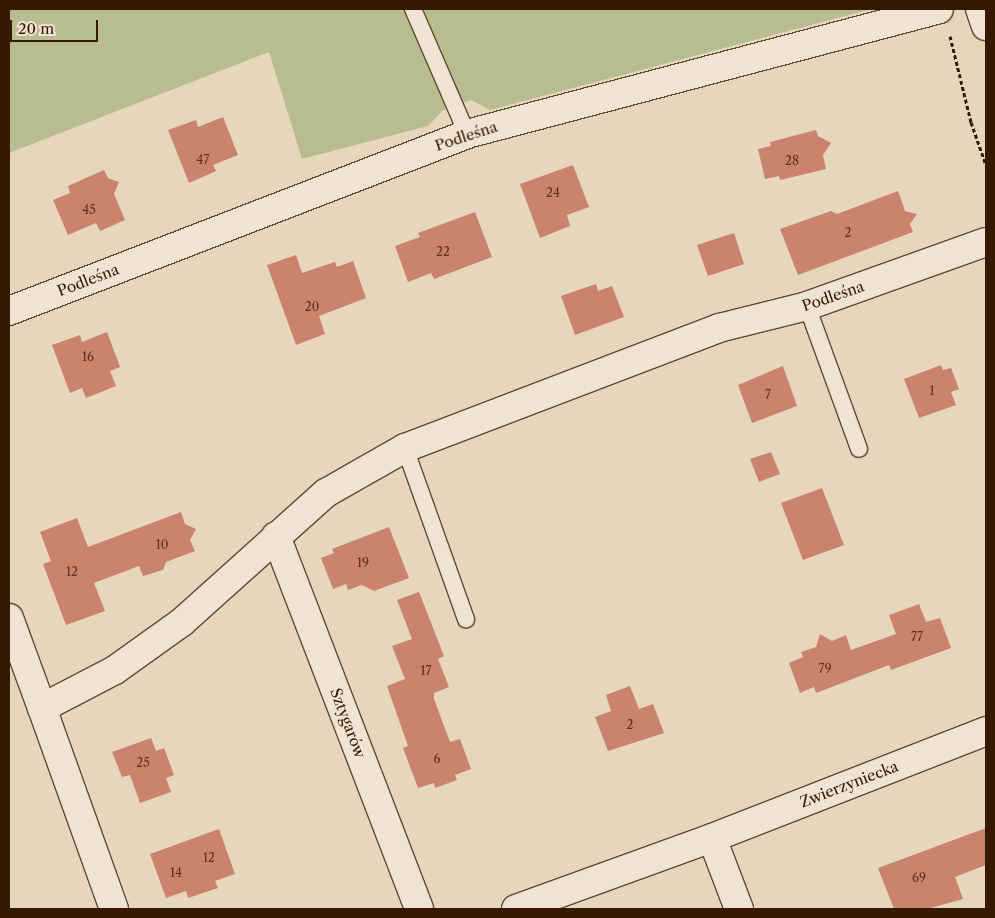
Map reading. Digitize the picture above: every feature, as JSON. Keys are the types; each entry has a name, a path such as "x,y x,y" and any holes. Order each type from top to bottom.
{"street":[{"path":"980,9 986,26"},
{"name":"Podleśna","path":"9,311 466,134 944,20"},
{"name":"Podleśna","path":"42,708 115,670 182,622 326,493 405,448 719,328 807,306 986,242"},
{"name":"Sztygarów","path":"276,536 419,909"},
{"path":"9,618 114,909"},
{"name":"Zwierzyniecka","path":"516,909 712,838 986,731"},
{"path":"712,838 739,909"}],"lane":[{"path":"413,9 466,134"},
{"path":"807,306 859,450"},
{"path":"405,448 466,619"}],"path":[{"path":"944,20 971,122 986,165"}],"green space":[{"path":"9,9 872,9 490,110 471,100 442,111 428,126 302,159 269,52 9,153"}],"building":[{"path":"223,117 238,155 213,165 216,171 189,183 168,130 196,120 198,127"},
{"path":"816,130 818,136 831,143 823,155 826,169 780,180 779,176 765,179 758,149 771,146 770,142"},
{"path":"573,165 589,207 567,215 570,226 540,238 520,184"},
{"path":"104,170 108,178 119,182 114,194 125,220 100,231 96,223 68,235 53,200 70,193 68,186"},
{"path":"898,191 905,211 917,214 910,224 913,232 798,275 780,229 831,211 837,214"},
{"path":"475,212 492,257 434,279 431,273 408,282 395,246 420,237 418,233"},
{"path":"734,233 744,264 708,276 697,245"},
{"path":"296,255 302,273 335,262 337,267 353,261 366,298 319,316 325,334 296,345 267,265"},
{"path":"596,284 598,291 612,286 624,317 575,335 561,296"},
{"path":"107,332 120,367 110,371 116,386 86,398 82,388 70,393 52,345 80,335 82,342"},
{"path":"941,365 943,370 951,368 959,389 951,392 956,405 919,418 904,379"},
{"path":"783,366 797,406 752,423 738,385"},
{"path":"771,452 780,474 759,482 750,459"},
{"path":"822,488 844,545 803,560 781,503"},
{"path":"181,512 185,524 196,529 190,540 195,551 166,562 163,570 143,576 139,566 94,583 105,611 66,625 43,564 51,561 40,532 77,518 88,547"},
{"path":"389,527 409,578 374,591 362,585 348,590 346,584 333,589 321,558 334,553 332,549"},
{"path":"419,592 444,656 438,659 449,687 434,693 434,699 450,742 460,739 471,769 455,775 457,780 435,788 434,783 418,788 403,748 408,746 387,686 405,679 392,646 412,639 397,600"},
{"path":"919,604 926,622 940,618 951,648 891,670 889,665 816,693 814,687 800,693 789,663 803,657 801,652 816,647 820,634 832,641 846,635 851,650 896,634 889,615"},
{"path":"630,686 639,709 653,704 664,733 608,751 595,717 611,711 606,695"},
{"path":"151,738 156,751 164,748 174,775 166,778 171,792 140,803 130,775 122,777 112,752"},
{"path":"986,828 986,865 955,877 963,899 927,909 894,909 878,868"},
{"path":"219,829 235,874 215,881 218,888 188,898 186,891 166,898 150,854"}]}
